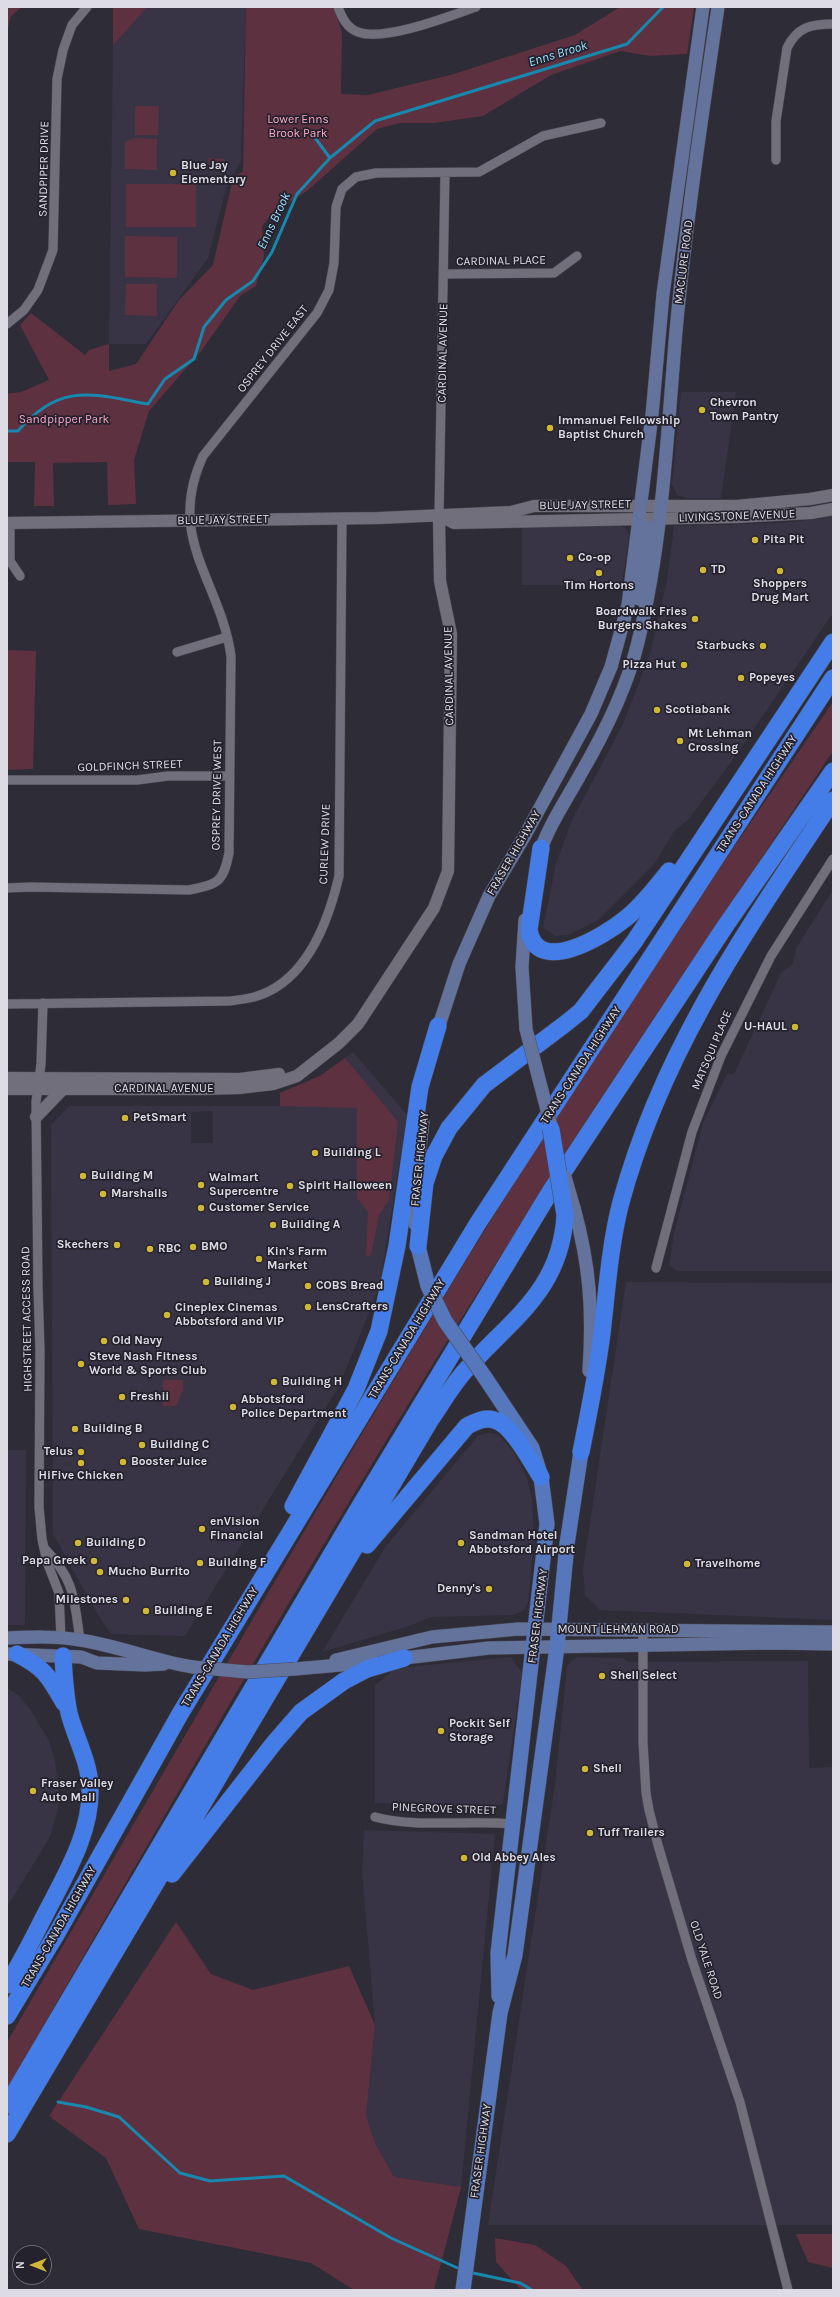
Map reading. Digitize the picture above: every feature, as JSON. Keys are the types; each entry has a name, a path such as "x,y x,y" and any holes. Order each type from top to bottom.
{"highway":[{"path":"418,1246 425,1183 434,1156 449,1128 484,1085 581,1010 634,942 736,786 833,642"},
{"name":"TRANS-CANADA HIGHWAY","path":"7,2016 57,1933 180,1714 478,1223 833,678"},
{"path":"7,2106 357,1512 550,1192 726,925 833,771"},
{"path":"541,848 529,930 531,939 541,950 548,953 557,952 603,934 626,919 671,869 736,786"},
{"path":"581,1452 597,1368 620,1204 643,1131 660,1089 723,968 833,800"},
{"path":"180,1714 356,1389 379,1330 397,1246 420,1087 438,1026"},
{"path":"7,2134 450,1391 464,1373 535,1297 548,1278 558,1256 570,1211 551,1129"},
{"path":"324,1600 375,1534 467,1426 480,1419 494,1420 500,1423 510,1430 541,1477"},
{"path":"12,1654 34,1663 46,1673 70,1714"},
{"path":"7,1985 67,1875 81,1841 90,1797 88,1773 70,1714 65,1691 63,1656"},
{"path":"132,1926 274,1743 301,1712 344,1680 367,1669 404,1658"}],"main road":[{"name":"MACLURE ROAD","path":"642,505 663,294 704,7"},
{"name":"MACLURE ROAD","path":"649,519 660,505 670,421 682,271 718,7"},
{"name":"FRASER HIGHWAY","path":"551,1129 526,1029 522,974 522,941 530,888 541,848 616,703 630,669 644,618 652,577 649,519 642,505"},
{"name":"FRASER HIGHWAY","path":"500,2013 498,1953 547,1524 541,1477 532,1448 484,1376 455,1337 436,1305 428,1286 418,1246 414,1220 414,1198 438,1026 459,964 489,896 524,837 591,714 605,680 628,604 649,519"},
{"name":"FRASER HIGHWAY","path":"463,2290 500,2013 515,1955 557,1647 567,1544 581,1452 589,1372 592,1301 587,1262 570,1211"},
{"name":"MOUNT LEHMAN ROAD","path":"312,1667 432,1637 496,1630 536,1629 833,1632"},
{"name":"MOUNT LEHMAN ROAD","path":"7,1638 61,1638 80,1640 144,1654 170,1664"},
{"path":"61,1638 63,1656"},
{"path":"80,1640 81,1657"},
{"name":"MOUNT LEHMAN ROAD","path":"12,1654 81,1657 97,1663 145,1665 170,1664 247,1672 312,1667 334,1667 472,1649 833,1644"}],"street":[{"name":"SANDPIPER DRIVE","path":"7,324 24,310 38,290 53,250 57,79 63,50 72,25 87,7"},
{"path":"338,7 346,24 358,32 371,35 438,21 474,7"},
{"path":"776,160 776,122 787,48 792,38 800,30 810,25 833,24"},
{"name":"OSPREY DRIVE EAST","path":"189,521 189,499 194,475 203,456 317,313 329,290 334,263 336,207 342,189 356,177 376,173 445,174 479,172 543,136 602,122"},
{"name":"CARDINAL AVENUE","path":"7,1078 63,1089 240,1088 273,1084 297,1076 340,1043 358,1024 434,908 448,871 451,634 440,581 445,174"},
{"name":"CARDINAL PLACE","path":"444,274 554,273 577,256"},
{"name":"LIVINGSTONE AVENUE","path":"660,505 737,506 810,499 833,495"},
{"name":"BLUE JAY STREET","path":"8,523 342,519 511,512 534,506 660,505"},
{"name":"LIVINGSTONE AVENUE","path":"649,519 776,516 833,509"},
{"name":"BLUE JAY STREET","path":"440,515 454,523 649,519"},
{"name":"CURLEW DRIVE","path":"7,1004 230,1001 255,997 279,985 294,973 308,954 333,901 339,876 342,519"},
{"name":"OSPREY DRIVE WEST","path":"7,888 31,887 189,890 212,885 225,873 229,853 231,656 227,637 197,554 189,521"},
{"path":"8,523 10,561 20,576"},
{"path":"176,652 227,637"},
{"name":"GOLDFINCH STREET","path":"7,780 137,780 168,776 230,776"},
{"name":"MATSQUI PLACE","path":"656,1268 656,1260 692,1132 721,1056 771,956 833,859"},
{"path":"38,1083 43,1003"},
{"name":"CARDINAL AVENUE","path":"7,1089 38,1083 240,1079 273,1076 315,1063"},
{"name":"HIGHSTREET ACCESS ROAD","path":"38,1083 36,1117 40,1351 39,1507 47,1562 59,1593 61,1638"},
{"path":"36,1117 63,1089"},
{"path":"45,1549 66,1574 74,1597 80,1640"},
{"name":"OLD YALE ROAD","path":"643,1630 643,1742 646,1793 649,1810 692,1960 740,2102 788,2290"},
{"name":"PINEGROVE STREET","path":"375,1817 393,1822 483,1822 512,1824"}],"shaded area":[{"name":"Blue Jay Elementary","path":"147,7 246,7 241,161 227,185 208,258 146,344 109,344 113,46"},
{"path":"681,392 736,392 721,498 686,498 677,495 672,484"},
{"name":"Mt Lehman Crossing","path":"833,515 833,613 734,758 688,820 674,831 655,863 598,920 568,935 555,936 543,928 556,864 572,820 623,724 650,654 667,580 674,526 782,523 818,519"},
{"path":"618,525 625,528 629,535 622,585 522,585 522,526"},
{"path":"833,890 833,1271 677,1271 669,1265 674,1233 703,1123 727,1074 734,1074 781,973 793,964 796,948"},
{"path":"353,1052 407,1115 380,1284 339,1386 185,1636 111,1634 98,1615 53,1534 51,1125 69,1106 280,1106 280,1093 320,1076","holes":["213,1111 213,1143 191,1143 191,1112"]},
{"path":"626,1282 833,1283 833,1620 600,1610 585,1595 583,1569"},
{"name":"Sandman Hotel Abbotsford Airport","path":"488,1433 497,1434 513,1451 527,1478 532,1500 534,1539 528,1603 523,1611 513,1615 432,1617 406,1627 322,1652 386,1546 478,1436"},
{"path":"7,1450 26,1450 25,1625 7,1625"},
{"path":"511,1657 522,1673 503,1803 495,1807 375,1803 375,1685 396,1668"},
{"path":"578,1657 623,1658 628,1662 808,1661 809,1768 833,1767 833,2225 488,2225 555,1784 567,1667 572,1660"},
{"name":"Fraser Valley Auto Mall","path":"7,1688 18,1695 30,1709 49,1741 55,1760 60,1801 50,1837 7,1907"},
{"path":"364,1830 495,1834 461,2187 394,2177 376,2145 366,2116 375,2025 362,1872"}],"green space":[{"path":"7,7 22,7 11,16 7,33"},
{"path":"113,7 147,7 113,46"},
{"path":"246,7 334,7 342,33 341,94 368,95 454,74 575,35 620,7 694,7 687,54 650,56 620,51 551,75 483,116 434,123 400,123 377,129 307,191 274,212 262,226 264,256 256,286 240,296 202,350 149,411 134,460 136,504 108,505 107,462 53,463 54,506 34,506 35,462 7,462 7,394 21,392 49,380 20,325 31,313 85,355 89,350 109,344 109,371 136,364 179,300 213,265 233,178 243,171"},
{"path":"135,106 159,106 158,135 135,135"},
{"path":"134,138 157,139 157,170 125,169 125,142"},
{"path":"209,158 225,159 225,166 209,168"},
{"path":"126,184 196,184 196,227 126,227"},
{"path":"125,236 177,237 177,278 125,277"},
{"path":"126,284 157,284 157,316 125,315"},
{"path":"7,650 36,651 33,769 7,770"},
{"path":"833,702 833,751 552,1175 443,1347 244,1678 7,2089 7,2042 263,1601 419,1338 518,1176 569,1096 673,937"},
{"path":"345,1058 398,1122 389,1200 379,1215 371,1255 366,1257 368,1212 357,1198 357,1108 280,1106 280,1093 320,1076"},
{"path":"163,1380 183,1380 183,1390 176,1406 163,1406"},
{"path":"176,1922 211,1974 253,1990 349,1966 375,2025 366,2116 376,2145 394,2177 461,2187 434,2290 354,2290 311,2263 139,2229 106,2158 49,2116"},
{"path":"796,2234 833,2234 833,2268 808,2262"},
{"path":"495,2238 535,2245 566,2266 583,2290 521,2290 496,2262"}],"waterway":[{"name":"Enns Brook","path":"7,431 18,431 33,415 48,405 63,398 78,395 110,397 148,404 165,379 194,359 204,327 226,300 253,281 272,252 297,194 330,158 375,121 627,44 663,7"},
{"path":"310,131 330,158"},
{"path":"58,2102 86,2107 119,2117 180,2173 210,2181 284,2176 391,2238 462,2270"},
{"path":"473,2273 520,2283 532,2290"}],"place":[{"name":"Blue Jay Elementary","path":"173,173"},
{"name":"Chevron Town Pantry","path":"702,410"},
{"name":"Immanuel Fellowship Baptist Church","path":"550,428"},
{"name":"Pita Pit","path":"755,540"},
{"name":"Co-op","path":"570,558"},
{"name":"TD","path":"703,570"},
{"name":"Shoppers Drug Mart","path":"780,571"},
{"name":"Tim Hortons","path":"599,573"},
{"name":"Boardwalk Fries Burgers Shakes","path":"695,619"},
{"name":"Starbucks","path":"763,646"},
{"name":"Pizza Hut","path":"684,665"},
{"name":"Popeyes","path":"741,678"},
{"name":"Scotiabank","path":"657,710"},
{"name":"Mt Lehman Crossing","path":"680,741"},
{"name":"U-HAUL","path":"795,1027"},
{"name":"PetSmart","path":"125,1118"},
{"name":"Building L","path":"315,1153"},
{"name":"Building M","path":"83,1176"},
{"name":"Walmart Supercentre","path":"201,1185"},
{"name":"Spirit Halloween","path":"290,1186"},
{"name":"Marshalls","path":"103,1194"},
{"name":"Customer Service","path":"201,1208"},
{"name":"Building A","path":"273,1225"},
{"name":"Skechers","path":"117,1245"},
{"name":"BMO","path":"193,1247"},
{"name":"RBC","path":"150,1249"},
{"name":"Kin's Farm Market","path":"259,1259"},
{"name":"Building J","path":"206,1282"},
{"name":"COBS Bread","path":"308,1286"},
{"name":"LensCrafters","path":"308,1307"},
{"name":"Cineplex Cinemas Abbotsford and VIP","path":"167,1315"},
{"name":"Old Navy","path":"104,1341"},
{"name":"Steve Nash Fitness World & Sports Club","path":"81,1364"},
{"name":"Building H","path":"274,1382"},
{"name":"Freshii","path":"122,1397"},
{"name":"Abbotsford Police Department","path":"233,1407"},
{"name":"Building B","path":"75,1429"},
{"name":"Building C","path":"142,1445"},
{"name":"Telus","path":"81,1452"},
{"name":"Booster Juice","path":"123,1462"},
{"name":"HiFive Chicken","path":"81,1463"},
{"name":"enVision Financial","path":"202,1529"},
{"name":"Building D","path":"78,1543"},
{"name":"Sandman Hotel Abbotsford Airport","path":"461,1543"},
{"name":"Papa Greek","path":"94,1561"},
{"name":"Building F","path":"200,1563"},
{"name":"Travelhome","path":"687,1564"},
{"name":"Mucho Burrito","path":"100,1572"},
{"name":"Denny's","path":"489,1589"},
{"name":"Milestones","path":"126,1600"},
{"name":"Building E","path":"146,1611"},
{"name":"Shell Select","path":"602,1676"},
{"name":"Pockit Self Storage","path":"441,1731"},
{"name":"Shell","path":"585,1769"},
{"name":"Fraser Valley Auto Mall","path":"33,1791"},
{"name":"Tuff Trailers","path":"590,1833"},
{"name":"Old Abbey Ales","path":"464,1858"}],"park label":[{"name":"Lower Enns Brook Park","path":"298,127"},
{"name":"Sandpipper Park","path":"64,420"}]}
